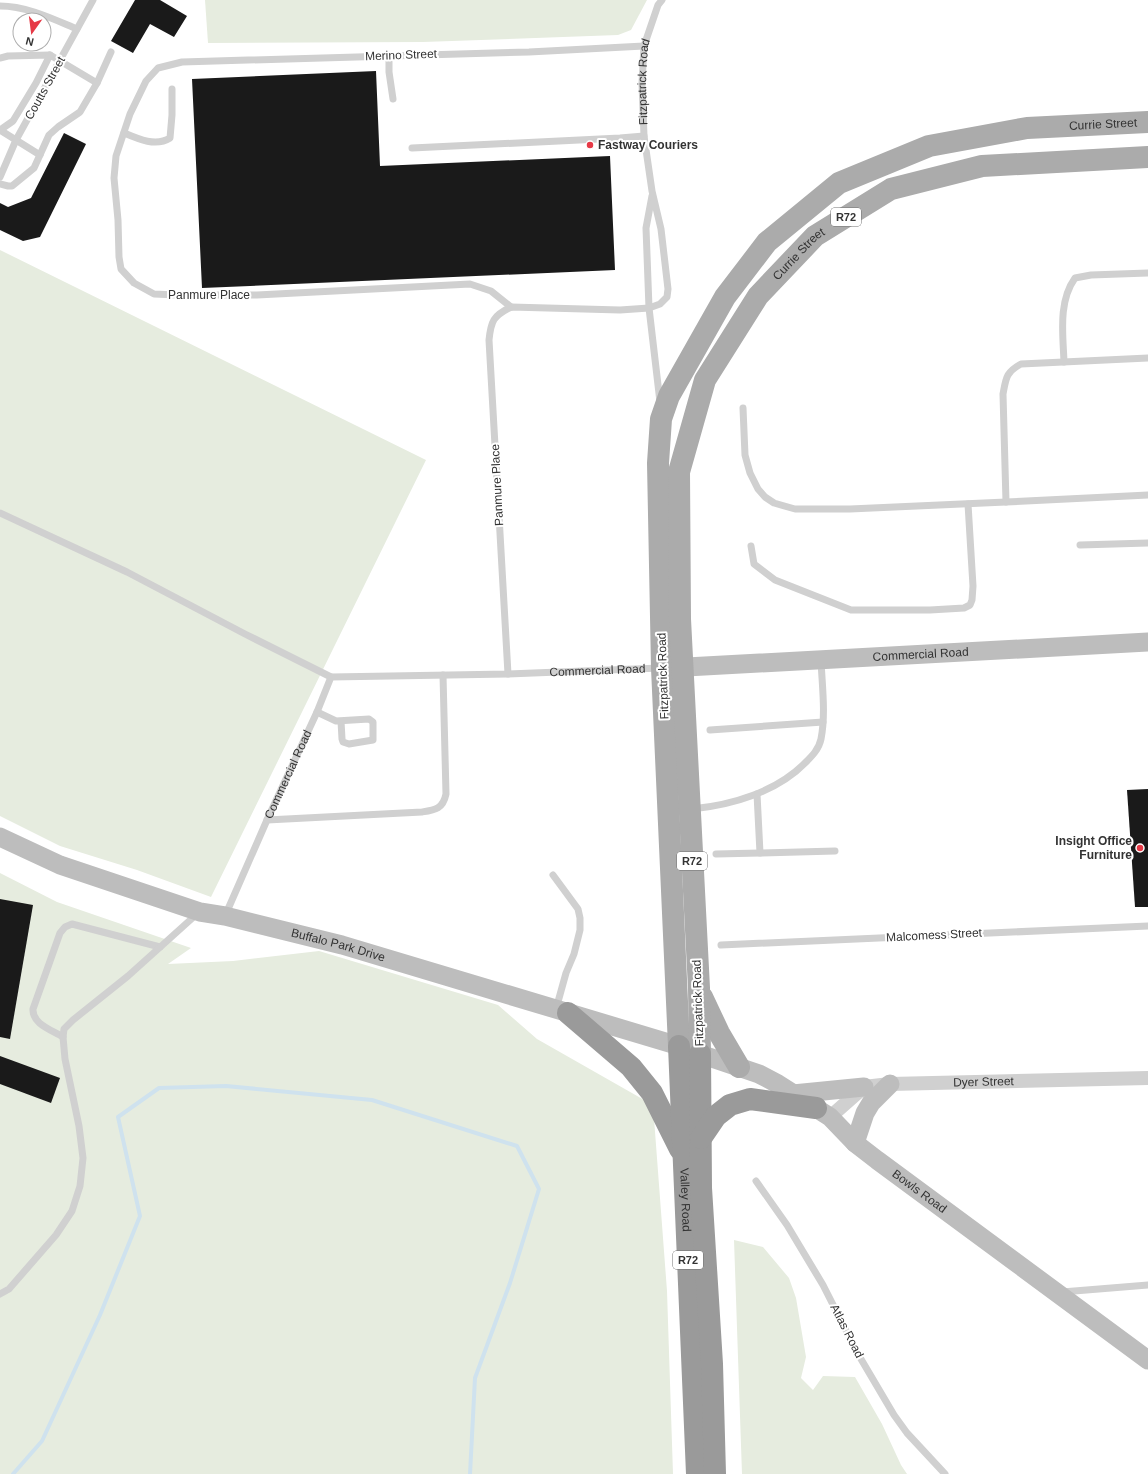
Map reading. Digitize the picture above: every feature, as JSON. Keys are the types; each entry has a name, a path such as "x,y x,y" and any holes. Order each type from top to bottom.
{"highway":[{"path":"562,1011 631,1067 652,1093 684,1158"},
{"name":"Valley Road","path":"680,1046 697,1474"},
{"name":"Valley Road","path":"700,1054 701,1188 712,1364 715,1474"},
{"path":"701,1138 716,1116 730,1105 750,1099 823,1113"}],"main road":[{"name":"Currie Street","path":"661,419 669,396 724,297 767,242 839,183 930,146 1026,128 1148,122"},
{"name":"Currie Street","path":"679,472 705,380 758,296 815,236 891,189 982,166 1148,157"},
{"name":"Fitzpatrick Road","path":"661,419 658,463 672,667 680,1046"},
{"name":"Fitzpatrick Road","path":"679,472 680,619 672,667 690,810 699,988 700,1054"},
{"path":"699,988 719,1032 739,1067"}],"street":[{"name":"Commercial Road","path":"672,667 1148,642"},
{"name":"Buffalo Park Drive","path":"0,837 60,865 200,912 225,916 342,945 680,1046"},
{"name":"Bowls Road","path":"680,1046 759,1074 823,1113 855,1143 1148,1360"},
{"name":"Dyer Street","path":"864,1087 890,1084 1148,1078"},
{"path":"855,1143 865,1113 871,1103 890,1084"},
{"path":"793,1094 864,1087"},
{"path":"823,1113 864,1087"}],"lane":[{"name":"Coutts Street","path":"0,177 16,140 93,0"},
{"name":"Fitzpatrick Road","path":"649,308 660,304 667,296 668,289 661,229 652,192 644,136 642,82 644,46 658,5 662,0"},
{"path":"0,6 7,6 40,13 77,29"},
{"name":"Merino Street","path":"158,68 182,62 529,52 644,46"},
{"path":"0,184 8,186 16,184 34,168 49,135 80,112 97,83 111,52"},
{"path":"40,155 0,130 13,121 36,83 50,55"},
{"path":"0,58 8,56 50,55 97,83"},
{"path":"390,55 389,72 393,99"},
{"name":"Panmure Place","path":"158,68 146,81 130,114 116,156 114,178 118,220 119,257 121,269 134,283 154,294 257,295 470,284 491,292 511,307 500,312 490,324 489,340 508,674"},
{"path":"124,133 154,142 165,141 170,138 172,89"},
{"path":"412,148 644,136"},
{"name":"Fitzpatrick Road","path":"652,192 646,228 649,308 661,419"},
{"path":"1064,362 1062,330 1065,298 1069,286 1075,278 1091,275 1148,273"},
{"path":"511,307 620,310 649,308"},
{"path":"1006,502 1003,394 1006,378 1011,370 1021,364 1148,358"},
{"path":"743,408 745,455 750,473 758,489 765,497 774,503 796,508 850,509 1148,495"},
{"path":"751,546 754,564 775,580 852,610 930,610 964,608 970,605 973,586 968,504"},
{"path":"0,514 127,572 331,677"},
{"path":"1080,545 1148,543"},
{"path":"690,810 713,807 757,794 774,786 798,770 814,754 821,741 823,722 821,660"},
{"name":"Commercial Road","path":"225,916 317,712 331,677 508,674 672,667"},
{"path":"267,820 422,812 435,810 445,801 446,794 443,675"},
{"path":"317,712 333,720 372,720 373,740 349,744 343,742 341,721"},
{"path":"710,730 823,722"},
{"path":"757,794 760,853"},
{"path":"716,854 835,851"},
{"path":"553,875 578,909 580,918 580,930 574,954 566,974 562,1011"},
{"path":"0,1294 9,1289 56,1235 72,1211 80,1186 84,1158 65,1059 63,1037 64,1029 200,912"},
{"path":"63,1037 36,1020 33,1015 33,1009 60,933 65,927 72,924 160,947"},
{"name":"Malcomess Street","path":"721,945 1148,926"},
{"name":"Atlas Road","path":"756,1182 787,1225 823,1285 858,1354 894,1415 907,1433 945,1474"},
{"path":"1057,1292 1148,1285"}],"shaded area":[{"path":"205,0 647,0 631,30 618,35 423,42 208,43"},
{"path":"0,250 426,460 211,897 137,870 60,846 0,816"},
{"path":"0,873 57,902 191,948 168,964 233,961 319,951 498,1005 537,1039 653,1105 667,1291 673,1474 0,1474"},
{"path":"734,1240 763,1247 789,1278 796,1298 806,1357 801,1378 813,1390 823,1376 855,1377 882,1424 901,1465 907,1474 742,1474"}],"building":[{"path":"135,0 160,0 187,16 174,37 150,24 133,53 111,41"},
{"path":"376,71 380,166 610,156 615,270 202,288 192,79"},
{"path":"64,133 86,144 40,237 23,241 0,230 0,203 8,207 31,198"},
{"name":"Insight Office Furniture","path":"1148,789 1148,907 1135,907 1127,790"},
{"path":"0,899 33,905 10,1039 0,1037"},
{"path":"0,1056 60,1078 51,1103 0,1084"}],"waterway":[{"path":"13,1474 42,1441 100,1315 140,1216 118,1117 159,1088 226,1086 372,1100 517,1146 539,1189 510,1283 475,1378 470,1474"}],"place":[{"name":"Fastway Couriers","path":"590,145"},
{"name":"Insight Office Furniture","path":"1140,848"}]}
